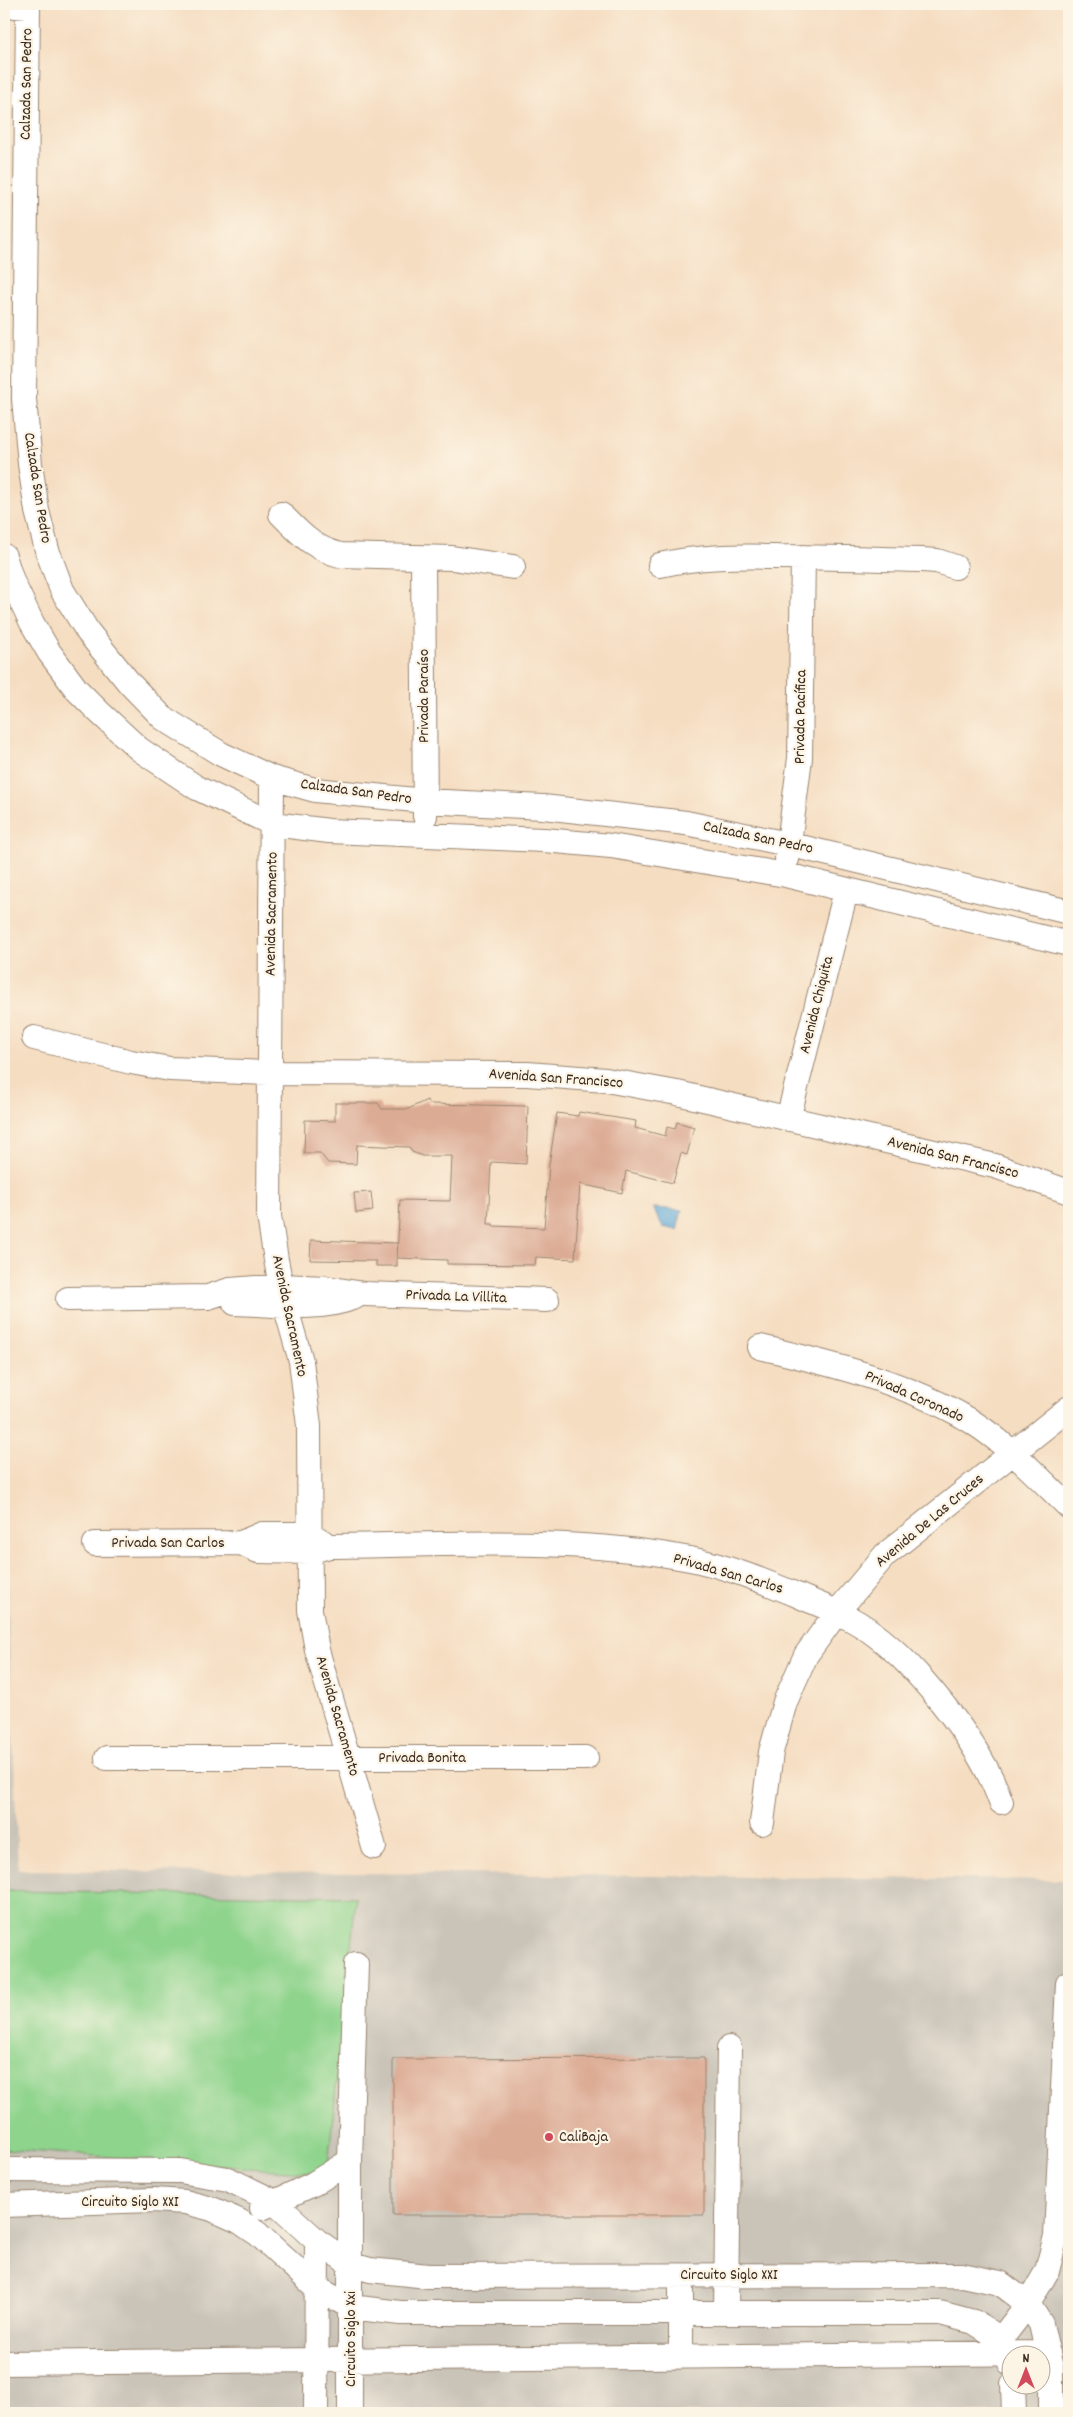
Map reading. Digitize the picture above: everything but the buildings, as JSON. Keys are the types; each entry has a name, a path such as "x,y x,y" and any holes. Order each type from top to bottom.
{"street":[{"path":"4,6 28,5"},
{"name":"Calzada San Pedro","path":"28,5 14,399 30,464 47,550 62,590 88,632 130,684 163,718 220,754 272,778 315,790 425,801 543,807 686,822 788,844 1069,912"},
{"path":"281,514 312,544 324,551 340,555 480,560 513,567"},
{"name":"Calzada San Pedro","path":"4,556 12,580 32,623 49,652 77,690 99,712 139,750 197,788 273,824 329,831 425,834 611,846 786,876 1069,943"},
{"path":"660,565 685,559 717,557 803,557 937,561 955,567"},
{"name":"Privada Pacífica","path":"786,876 788,844 800,758 803,557"},
{"name":"Privada Paraíso","path":"423,558 425,834"},
{"name":"Avenida Sacramento","path":"272,778 270,1216 284,1296 301,1360 309,1426 316,1544 310,1610 318,1650 374,1847"},
{"name":"Avenida Chiquita","path":"788,1119 846,891"},
{"name":"Avenida San Francisco","path":"34,1038 131,1062 170,1069 270,1073 527,1074 606,1080 995,1166 1069,1192"},
{"name":"Privada La Villita","path":"68,1299 208,1297 229,1303 284,1296 340,1303 364,1294 547,1300"},
{"name":"Privada Coronado","path":"760,1347 835,1365 888,1382 959,1414 1013,1452 1069,1507"},
{"name":"Avenida De Las Cruces","path":"762,1823 772,1752 785,1702 806,1655 837,1612 884,1555 1069,1408"},
{"name":"Privada San Carlos","path":"95,1544 241,1543 258,1551 316,1544 571,1544 631,1550 692,1560 768,1582 837,1612 870,1631 916,1671 959,1725 992,1775 1001,1802"},
{"name":"Privada Bonita","path":"107,1758 586,1758"},
{"name":"Circuito Siglo Xxi","path":"350,2413 352,2265 350,2161 356,1964"},
{"path":"1010,2344 1028,2304 1046,2271 1056,2236 1068,1983"},
{"path":"726,2313 729,2048"},
{"path":"239,2221 273,2202 313,2184 350,2161"},
{"name":"Circuito Siglo XXI","path":"4,2170 180,2171 228,2179 273,2202 318,2241 352,2265 370,2270 428,2276 962,2274 1000,2283 1028,2304 1041,2324 1046,2344"},
{"name":"Circuito Siglo XXI","path":"4,2205 153,2200 185,2202 212,2209 239,2221 258,2234 318,2289 351,2307 400,2313 940,2313 974,2322 1000,2346"},
{"name":"Circuito Siglo XXI","path":"316,2413 318,2241"},
{"path":"681,2276 681,2357"},
{"path":"4,2363 1000,2352"},
{"name":"Circuito Siglo XXI","path":"1050,2363 1051,2413"},
{"path":"1013,2394 1014,2413"}],"shaded area":[{"path":"4,1502 18,1870 1069,1880 1069,2413 4,2413"}],"green space":[{"path":"4,1891 356,1897 327,2174 4,2149"}],"water":[{"path":"653,1208 682,1210 677,1230 663,1227"}],"place":[{"name":"CaliBaja","path":"549,2137"}]}
